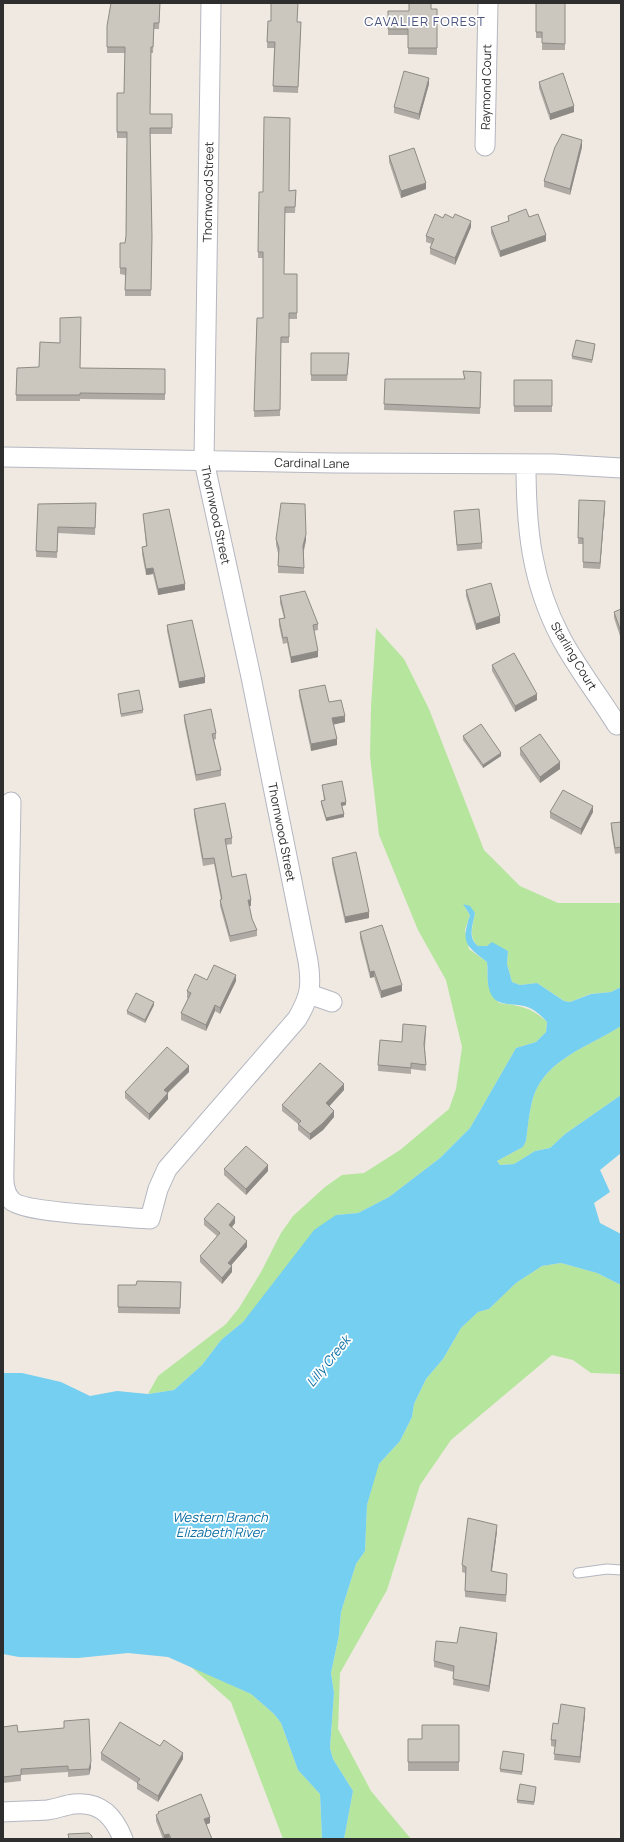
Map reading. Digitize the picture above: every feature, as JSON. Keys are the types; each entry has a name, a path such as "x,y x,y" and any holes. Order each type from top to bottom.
{"street":[{"name":"Thornwood Street","path":"11,802 4,1165 5,1191 12,1201 32,1208 150,1218 158,1190 167,1169 298,1019 309,994 311,982 251,677 204,461 211,3"},
{"name":"Raymond Court","path":"485,146 488,3"},
{"name":"Cardinal Lane","path":"3,457 204,461 526,464 621,468"},
{"name":"Starling Court","path":"526,464 526,510 530,548 539,584 552,619 562,639 617,725"},
{"path":"309,994 332,1002"},
{"path":"3,1812 48,1810 74,1804 85,1804 98,1807 111,1816 123,1839"}],"lane":[{"path":"578,1573 607,1569 621,1570"}],"green space":[{"path":"376,628 404,659 429,709 484,850 520,886 558,903 621,903 621,987 611,992 590,994 570,1002 564,1001 537,983 520,985 512,982 507,964 508,951 487,946 478,946 475,943 472,935 472,926 475,913 463,904 470,915 465,930 469,949 487,962 488,985 499,1003 519,1006 536,1013 547,1022 546,1032 536,1042 516,1048 470,1128 440,1158 389,1197 358,1213 336,1215 243,1322 221,1340 202,1365 174,1390 148,1394 158,1376 226,1324 239,1308 261,1272 281,1233 293,1216 325,1187 342,1175 364,1173 400,1150 449,1109 456,1089 462,1047 446,980 418,930 379,835 370,756 371,707"},
{"path":"621,1026 621,1095 565,1134 550,1148 535,1151 514,1164 500,1165 497,1161 523,1147 526,1141 533,1098 539,1084 548,1073 558,1063 570,1055"},
{"path":"561,1263 597,1273 621,1285 621,1374 591,1373 573,1360 552,1355 451,1440 420,1485 387,1590 340,1673 338,1729 371,1791 411,1839 344,1839 353,1791 333,1759 330,1748 334,1693 331,1673 339,1635 341,1612 356,1564 365,1551 367,1505 379,1464 400,1441 412,1417 414,1404 426,1379 443,1359 461,1328 478,1312 489,1309 516,1283 542,1266"},
{"path":"190,1666 251,1694 274,1714 281,1723 298,1770 320,1794 322,1839 283,1839 231,1702"}],"water":[{"name":"Western Branch Elizabeth River","path":"463,904 470,906 475,913 472,926 472,935 475,943 478,946 487,946 492,942 508,951 507,964 512,982 520,985 537,983 564,1001 570,1002 591,994 611,992 621,987 621,1026 570,1055 558,1063 548,1073 539,1084 533,1098 526,1141 523,1147 497,1161 500,1165 514,1164 535,1151 550,1148 565,1134 621,1095 621,1153 600,1170 610,1192 594,1203 600,1223 621,1234 621,1285 597,1273 561,1263 542,1266 516,1283 489,1309 478,1312 461,1328 443,1359 426,1379 414,1404 412,1417 400,1441 379,1464 367,1505 365,1551 356,1564 341,1612 339,1635 331,1673 334,1693 330,1748 333,1759 353,1791 344,1839 322,1839 320,1794 298,1770 281,1723 274,1714 251,1694 168,1657 128,1653 78,1658 19,1657 3,1654 3,1373 22,1373 61,1382 90,1396 117,1391 148,1394 174,1390 202,1365 221,1340 243,1322 314,1230 336,1215 358,1213 389,1197 440,1158 470,1128 516,1048 536,1042 546,1032 547,1022 531,1008 506,1004 496,1000 493,997 488,984 487,962 467,943 466,932 470,915"}],"building":[{"path":"111,3 160,3 159,23 154,23 153,47 151,47 150,114 172,114 172,128 150,128 152,237 151,290 125,290 126,268 120,268 120,243 125,243 126,236 127,132 117,132 117,93 124,93 125,47 107,47 107,26"},
{"path":"271,3 298,3 297,22 301,22 298,87 273,86 275,42 267,42 268,21 271,21"},
{"path":"409,3 431,3 431,9 437,9 437,48 408,48 408,29 388,29 388,11 409,11"},
{"path":"536,3 565,3 565,44 542,43 542,32 536,32"},
{"path":"404,71 429,78 419,114 394,107"},
{"path":"563,73 574,106 550,114 539,82"},
{"path":"264,117 290,118 289,191 296,190 295,207 285,207 284,274 297,274 297,313 289,313 289,337 281,337 280,410 254,411 257,318 263,318 263,252 258,252 259,192 263,192"},
{"path":"562,134 582,140 570,189 544,181 555,147"},
{"path":"414,148 426,183 401,191 389,156"},
{"path":"526,209 529,217 538,214 546,235 500,251 491,227 509,221 508,216"},
{"path":"435,214 443,218 445,214 453,218 455,214 471,221 455,258 430,248 434,239 426,236"},
{"path":"81,317 80,368 165,369 165,394 80,393 80,395 16,395 17,368 39,367 40,342 60,343 60,318"},
{"path":"576,340 595,344 592,360 572,356"},
{"path":"311,353 349,353 347,375 311,375"},
{"path":"463,371 481,372 480,408 384,404 385,379 465,379"},
{"path":"514,380 552,380 552,406 514,406"},
{"path":"579,500 605,501 600,563 583,562 583,538 578,538"},
{"path":"96,503 95,528 58,527 57,552 36,551 38,504"},
{"path":"281,503 305,504 306,534 303,546 304,568 278,566 279,548 276,539"},
{"path":"169,509 185,584 158,589 153,568 146,569 142,547 147,546 143,514"},
{"path":"479,509 482,543 457,545 454,511"},
{"path":"491,583 500,616 476,624 466,590"},
{"path":"305,591 318,624 313,625 318,651 291,657 287,637 283,638 279,619 285,618 280,596"},
{"path":"621,609 621,632 614,612"},
{"path":"192,620 205,677 179,682 167,625"},
{"path":"514,653 537,694 515,706 492,665"},
{"path":"325,685 329,702 341,700 345,716 332,718 337,739 311,744 299,690"},
{"path":"139,690 143,710 121,714 118,694"},
{"path":"211,709 216,733 212,734 221,770 196,775 184,715"},
{"path":"481,724 501,753 483,765 463,736"},
{"path":"540,734 560,762 540,777 520,748"},
{"path":"342,781 346,802 341,803 344,814 326,818 321,801 325,800 322,785"},
{"path":"563,790 593,806 581,829 550,812"},
{"path":"225,803 232,838 225,839 232,877 246,874 251,900 248,900 252,919 257,930 230,936 220,900 222,899 214,858 203,859 194,809"},
{"path":"621,822 621,847 615,848 611,823"},
{"path":"356,852 369,912 345,917 332,858"},
{"path":"382,925 402,985 381,991 374,971 370,972 360,932"},
{"path":"214,965 236,975 220,1008 215,1005 206,1025 181,1013 191,993 187,991 195,974 207,980"},
{"path":"136,993 154,1002 145,1020 127,1011"},
{"path":"403,1024 426,1026 424,1044 426,1065 411,1063 411,1068 378,1065 380,1040 402,1042"},
{"path":"167,1047 189,1066 164,1090 168,1093 149,1114 125,1092"},
{"path":"320,1063 344,1084 326,1103 334,1111 310,1134 298,1124 301,1121 282,1105"},
{"path":"246,1146 268,1165 246,1189 224,1169"},
{"path":"218,1203 235,1217 229,1225 247,1241 228,1263 232,1266 222,1278 200,1256 220,1233 204,1219"},
{"path":"137,1281 181,1282 180,1308 118,1307 118,1285 136,1285"},
{"path":"468,1518 497,1525 491,1571 507,1574 506,1595 465,1591 466,1567 462,1565"},
{"path":"460,1627 497,1633 489,1686 453,1679 454,1666 434,1661 436,1641 457,1643"},
{"path":"561,1704 585,1708 580,1757 554,1754 556,1740 551,1740 553,1723 558,1724"},
{"path":"89,1719 91,1761 89,1769 68,1770 68,1766 21,1769 21,1775 3,1777 3,1727 17,1725 18,1732 64,1728 64,1721"},
{"path":"120,1722 160,1746 164,1740 183,1753 158,1796 137,1783 140,1779 101,1753"},
{"path":"422,1725 459,1725 459,1762 408,1762 408,1739 422,1739"},
{"path":"503,1751 524,1754 522,1772 500,1769"},
{"path":"520,1784 536,1787 534,1802 517,1800"},
{"path":"201,1794 210,1817 204,1819 212,1839 171,1839 169,1834 164,1835 156,1815 159,1813 158,1812"},
{"path":"89,1833 92,1836 92,1839 69,1839 68,1834"}],"district":[{"name":"CAVALIER FOREST","path":"425,21"}],"water label":[{"name":"Lilly Creek","path":"328,1361"}]}
